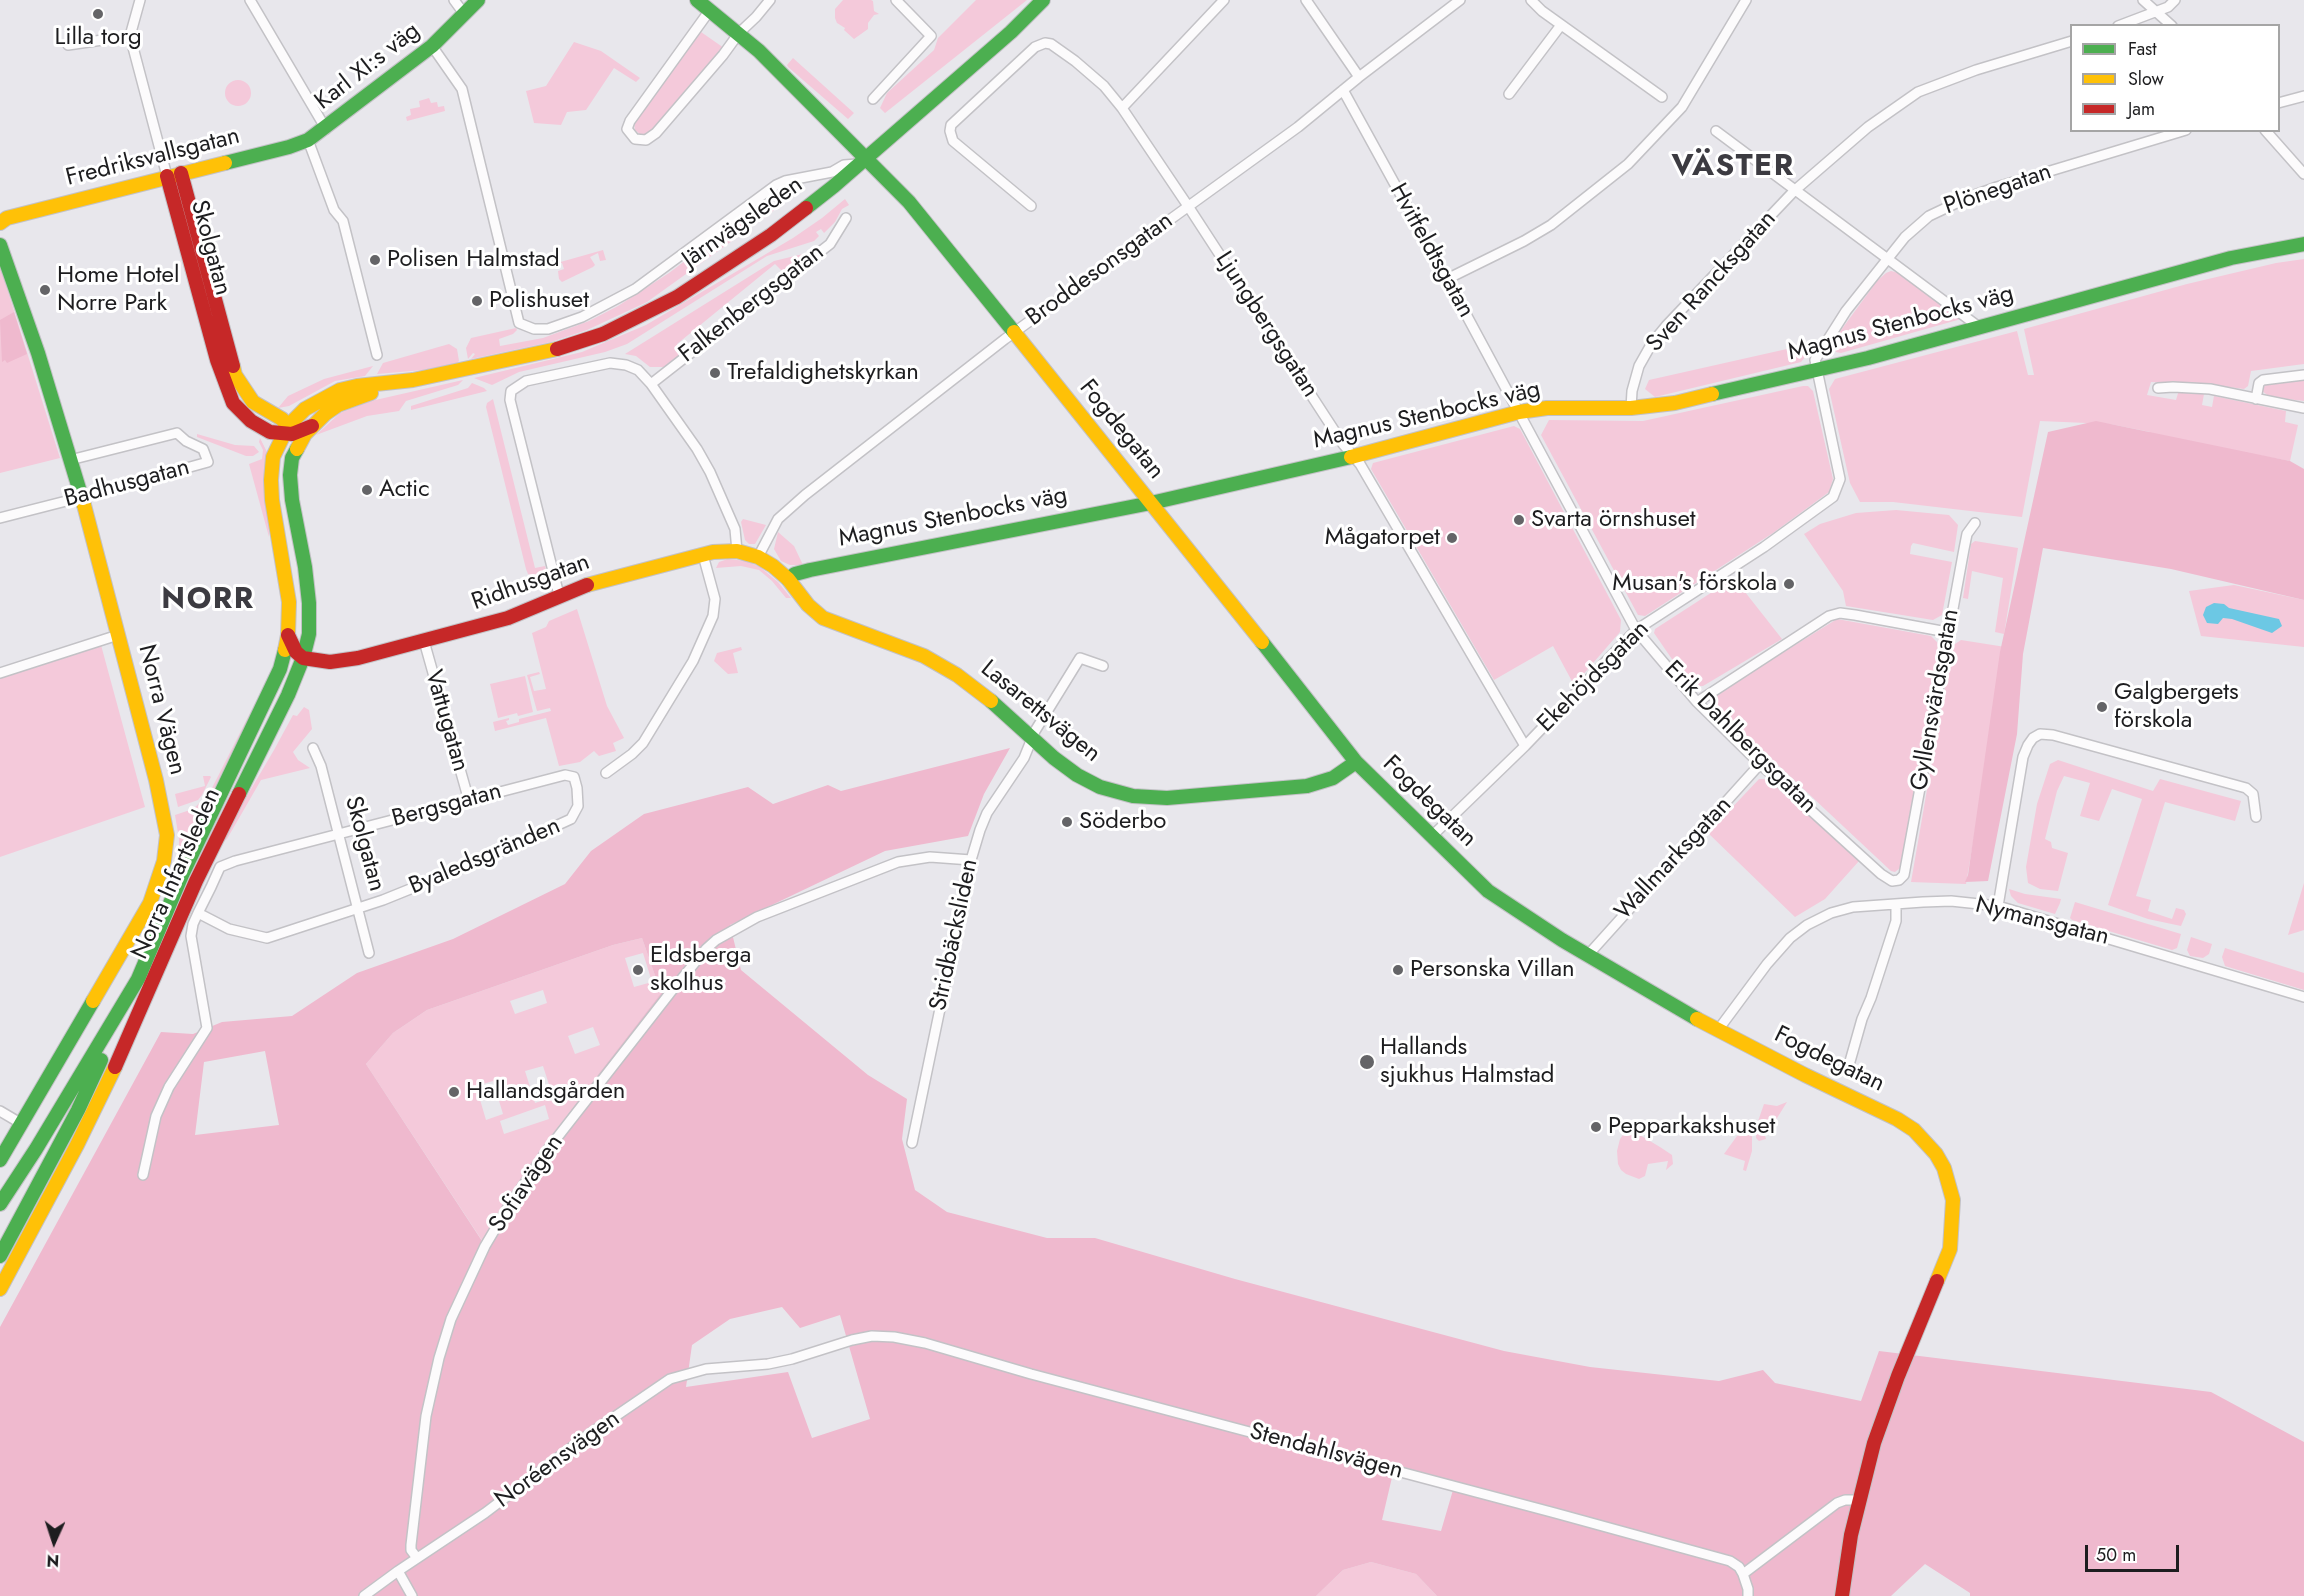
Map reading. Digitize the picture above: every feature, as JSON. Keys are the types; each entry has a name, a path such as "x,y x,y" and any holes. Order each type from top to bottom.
{"main road":[{"name":"Karl XI:s väg","path":"308,140 326,129 432,46 478,0"},
{"name":"Fogdegatan","path":"697,0 759,51 861,161 909,202 1227,597 1356,762 1488,891 1522,915 1642,988 1805,1075 1898,1119 1914,1130 1936,1154 1949,1181 1954,1215 1950,1249 1882,1419 1859,1500 1842,1596"},
{"name":"Järnvägsleden","path":"288,431 305,409 340,390 413,380 544,353 603,334 677,297 771,235 840,181 1011,32 1043,0"},
{"name":"Fredriksvallsgatan","path":"4,220 289,147 308,140"},
{"name":"Skolgatan","path":"174,175 217,360 229,394 237,407 251,421 270,432 288,431"},
{"name":"Magnus Stenbocks väg","path":"788,579 795,574 810,570 1151,503 1398,446 1519,412 1547,408 1631,408 1675,403 1816,371 2231,258 2304,244"},
{"name":"Norra Vägen","path":"0,245 38,353 82,497 164,814 167,835 164,861 150,903 0,1160"},
{"name":"Järnvägsleden","path":"292,458 312,426 338,405 413,380"},
{"path":"292,458 288,431 312,426"},
{"name":"Norra Infartsleden","path":"0,1204 36,1149 138,979 182,875 280,669 288,635 289,602 272,500 271,480 273,457 288,431"},
{"name":"Norra Infartsleden","path":"0,1289 77,1146 132,1031 196,881 288,695 303,658 309,634 309,603 305,567 292,500 290,475 292,458"},
{"name":"Ridhusgatan","path":"303,658 314,661 338,661 373,655 508,618 575,588 713,552 737,551 758,557 788,579"},
{"name":"Lasarettsvägen","path":"788,579 807,605 823,618 924,656 957,675 984,695 1032,741 1077,775 1100,787 1133,796 1152,798 1314,786 1333,778 1356,762"},
{"path":"280,669 303,658 296,651 288,635"},
{"path":"0,1256 78,1110 138,979"}],"street":[{"path":"68,45 130,36 140,0"},
{"path":"250,0 326,129"},
{"path":"454,0 465,15"},
{"path":"710,10 630,121 627,129 631,137 640,141 651,138 723,56 739,33 770,0"},
{"path":"1122,108 1224,0"},
{"path":"1306,0 1359,77"},
{"name":"Broddesonsgatan","path":"758,557 778,519 805,495 1014,333 1298,127 1460,0"},
{"path":"1532,0 1542,11 1662,97"},
{"path":"1447,279 1551,225 1628,164 1682,107 1746,0"},
{"path":"2143,0 2170,24"},
{"path":"2123,24 2168,7 2175,0"},
{"path":"873,99 931,36 899,1"},
{"path":"1509,94 1561,25"},
{"name":"Skolgatan","path":"130,36 174,175"},
{"name":"Sven Rancksgatan","path":"1631,408 1632,391 1640,366 1652,343 1794,191 1882,116 1918,92 1976,70 2070,42"},
{"name":"Ljungbergsgatan","path":"1031,206 953,141 950,131 951,125 1026,55 1039,44 1045,43 1051,44 1075,61 1104,86 1122,108 1365,474 1525,746"},
{"path":"432,46 462,88 519,323 534,329 548,329 593,311 635,289 763,197 776,185 832,172 844,165 861,161"},
{"name":"Hvitfeldtsgatan","path":"1343,90 1519,412"},
{"path":"2280,103 2304,96"},
{"path":"1716,131 1978,327"},
{"name":"Plönegatan","path":"1816,371 1815,360 1846,311 1905,237 1929,216 1997,187 2179,132"},
{"path":"2267,132 2304,174"},
{"path":"308,140 334,210 343,221 377,355"},
{"name":"Falkenbergsgatan","path":"651,384 830,244 846,218"},
{"path":"559,595 510,400 511,391 517,386 536,379 610,363 626,365 638,370 651,384 697,449 710,472 735,528 737,551"},
{"name":"Ekehöjdsgatan","path":"1431,837 1525,746 1636,630 1764,547 1833,497 1840,479 1816,371"},
{"path":"2256,399 2259,383 2263,380 2304,375"},
{"path":"2158,388 2205,389 2304,408"},
{"name":"Erik Dahlbergsgatan","path":"1519,412 1636,630 1696,702 1760,764 1887,878 1902,879"},
{"name":"Badhusgatan","path":"0,518 208,462 203,449 186,441 177,433 70,460"},
{"name":"Gyllensvärdsgatan","path":"1902,879 1966,534 1975,523"},
{"path":"606,773 633,754 643,743 693,661 713,616 716,599 703,555"},
{"path":"1696,702 1829,616 1840,613 1855,615 1947,632"},
{"path":"0,673 118,635"},
{"name":"Vattugatan","path":"424,641 469,801"},
{"name":"Stridbäcksliden","path":"912,1143 970,860 980,830 987,813 1024,758 1035,731 1080,658 1103,666"},
{"path":"1998,906 2023,758 2028,745 2040,734 2053,735 2246,788 2253,794 2256,817"},
{"name":"Skolgatan","path":"313,748 321,766 369,953"},
{"name":"Wallmarksgatan","path":"1588,955 1760,764"},
{"name":"Bergsgatan","path":"143,1175 156,1116 165,1096 207,1028 191,936 193,924 220,867 235,861 566,776 573,777 577,788"},
{"name":"Byaledsgränden","path":"198,913 229,929 267,938 358,909 477,862 571,819 578,806 577,788"},
{"name":"Sofiavägen","path":"417,1558 411,1550 411,1545 426,1416 439,1358 451,1319 485,1246 507,1209 549,1148 670,993 716,940 758,917 898,862 930,857 970,860"},
{"name":"Nymansgatan","path":"1718,1030 1767,964 1790,938 1807,925 1831,913 1853,907 1896,904 1951,901 1998,906 2304,997"},
{"path":"1850,1065 1862,1019 1896,921 1896,904"},
{"path":"0,1111 22,1124"},
{"name":"Stendahlsvägen","path":"768,1364 872,1336 894,1337 925,1343 1031,1374 1723,1560 1738,1567 1743,1574"},
{"name":"Noréensvägen","path":"364,1596 485,1513 588,1435 670,1379 706,1369 768,1364"},
{"path":"1748,1596 1743,1574 1837,1503 1845,1500 1859,1500"},
{"path":"398,1571 412,1596"}],"shaded area":[{"path":"843,0 871,0 874,11 879,14 874,15 868,23 868,29 854,39 844,30 845,28 837,23 835,18 835,9"},
{"path":"976,0 1027,0 885,113 880,108 887,93 934,50 938,38"},
{"path":"701,32 724,48 651,132 641,135 635,130 634,123"},
{"path":"574,42 601,51 640,78 636,82 614,68 586,110 567,112 561,125 534,123 526,91 546,86"},
{"path":"793,58 854,113 848,119 788,67 787,65"},
{"path":"238,80 247,84 251,93 247,102 238,106 229,102 225,93 229,84"},
{"path":"429,98 431,103 437,102 438,107 444,106 445,111 407,121 406,117 411,115 410,109 420,107 419,101"},
{"path":"803,181 771,213 647,302 587,330 551,342 471,359 475,354 473,353 468,359 466,348 471,338 516,328 513,334 499,339 500,346 543,338 589,321 618,306 669,273 751,211 771,209 778,201 774,190 785,184"},
{"path":"845,199 849,205 842,209 835,222 824,233 821,229 816,232 819,236 814,241 767,256 627,344 605,352 519,372 492,385 474,378 582,352 646,325 793,238"},
{"path":"603,250 606,260 600,261 598,253 590,257 595,265 593,267 562,282 559,279 558,271 564,269 562,263 557,263"},
{"path":"803,254 783,272 775,264 677,344 684,354 665,367 650,367 636,356 625,354 774,261"},
{"path":"2304,259 2304,364 2251,371 2248,386 2244,389 2151,382 2147,395 2176,400 2179,390 2203,391 2202,405 2212,407 2214,396 2286,411 2285,422 2298,425 2290,461 2150,435 2150,432 2110,424 2040,421 2022,517 1893,502 1860,502 1850,483 1829,389 1835,379 2017,331 2028,375 2034,375 2024,329 2187,284 2276,263"},
{"path":"0,266 60,458 0,473"},
{"path":"1891,271 1899,273 1961,319 1841,353 1836,352 1834,344 1836,337 1877,281"},
{"path":"14,312 27,354 7,363 5,360 2,362 0,320"},
{"path":"1818,342 1801,362 1655,397 1645,389 1649,380"},
{"path":"449,344 457,349 459,361 457,363 423,370 377,374 383,363"},
{"path":"373,366 365,376 335,381 289,406 278,408 288,396 324,379"},
{"path":"2304,379 2304,401 2270,397 2262,391 2268,383"},
{"path":"463,380 458,385 406,401 399,411 367,416 316,435 340,413 371,401"},
{"path":"472,383 487,391 411,410 411,406 468,388"},
{"path":"1808,386 1813,391 1833,479 1829,492 1773,533 1645,616 1638,615 1541,435 1549,420 1643,421"},
{"path":"493,399 535,568 545,566 547,574 534,577 528,574 526,569 486,407 487,403"},
{"path":"2096,421 2290,461 2304,469 2304,600 2171,569 2043,548 2023,654 2017,734 1988,881 1965,882 1968,875 2000,652 2048,432"},
{"path":"1514,426 1520,429 1621,620 1620,632 1574,685 1553,646 1494,680 1371,469 1373,463"},
{"path":"197,434 235,445 254,446 259,452 253,456 246,456 197,437"},
{"path":"260,438 267,452 269,537 249,464 262,459 263,450 259,442"},
{"path":"1896,510 1949,515 1958,525 1954,552 1913,543 1911,546 1910,554 1952,562 1942,615 1933,620 1846,606 1843,591 1804,534 1820,524 1856,513"},
{"path":"743,519 766,525 755,544 749,544 745,540 741,522"},
{"path":"778,532 794,546 803,565 790,565 781,561 774,549"},
{"path":"1975,541 2018,548 2004,634 1995,632 2003,578 1972,571 1968,599 1963,598 1971,544"},
{"path":"728,559 746,561 760,567 778,582 791,598 786,598 759,570 741,566 716,568 719,562"},
{"path":"1734,578 1782,639 1703,686 1696,686 1676,665 1654,633 1655,629"},
{"path":"2234,585 2304,600 2304,647 2201,636 2189,591"},
{"path":"577,609 607,706 624,738 613,743 616,751 599,756 594,751 580,762 559,766 546,718 495,731 493,722 509,718 506,721 508,725 519,722 519,719 551,711 550,708 537,711 527,675 539,672 540,674 530,677 534,691 546,689 532,633 546,627 549,621"},
{"path":"1837,619 1931,636 1940,645 1900,868 1895,872 1891,871 1711,702 1712,699 1771,660"},
{"path":"1961,640 2018,649 1975,831 1966,884 1911,882 1952,646"},
{"path":"101,645 145,807 0,857 0,678"},
{"path":"741,647 742,650 733,653 738,673 728,674 714,661 717,653"},
{"path":"525,676 533,712 498,718 490,684"},
{"path":"257,699 182,856 179,856 175,815 193,809 209,794"},
{"path":"304,707 309,710 312,729 293,752 298,760 310,768 261,780 227,839 221,844 293,715 297,716"},
{"path":"1010,748 984,794 968,836 885,851 730,925 741,970 868,1075 907,1099 902,1139 915,1190 947,1212 1047,1238 1095,1238 1235,1279 1504,1351 1590,1367 1719,1381 1763,1370 1775,1383 1861,1401 1879,1351 2211,1392 2304,1442 2304,1596 1970,1596 1970,1593 1925,1564 1891,1596 1437,1596 1416,1574 1371,1562 1343,1570 1316,1596 0,1596 0,1327 161,1032 193,1034 222,1022 292,1016 357,973 453,939 565,884 591,851 644,814 748,787 773,804 828,785 841,791","holes":["642,938 661,993 579,1099 505,1202 482,1241 366,1064 393,1033 427,1010 613,945","265,1051 279,1125 195,1135 204,1062","782,1307 800,1328 840,1315 870,1419 812,1438 788,1372 686,1387 692,1345 730,1319","1393,1473 1453,1490 1441,1531 1382,1520"]},
{"path":"2058,760 2153,791 2160,779 2241,801 2235,821 2165,802 2136,896 2151,900 2148,911 2172,919 2176,908 2184,910 2186,914 2181,926 2148,919 2108,905 2142,799 2112,789 2099,821 2080,816 2090,783 2064,776 2057,791 2045,839 2051,842 2052,848 2068,853 2058,891 2040,889 2028,883 2026,867 2037,804 2050,764"},
{"path":"203,776 211,777 198,800 178,807 175,794 205,786"},
{"path":"1759,779 1769,779 1859,861 1825,899 1795,917 1708,833"},
{"path":"2304,883 2304,930 2288,935"},
{"path":"2009,889 2025,894 2061,899 2055,914 2018,903 2011,896"},
{"path":"2075,902 2181,934 2177,948 2172,950 2072,920 2070,918"},
{"path":"2191,937 2212,944 2209,954 2203,958 2190,956 2187,950"},
{"name":"Hallandsgården","path":"642,938 661,993 579,1099 505,1202 483,1242 366,1064 393,1033 427,1010 613,945","holes":["643,953 652,982 634,987 625,958","543,990 547,1003 515,1014 510,1001","593,1027 600,1045 575,1054 568,1036","543,1066 553,1097 535,1103 525,1071","493,1081 503,1114 486,1120 476,1086","545,1105 549,1119 504,1134 500,1121"]},
{"path":"2225,948 2304,973 2304,990 2225,966 2222,957"},
{"path":"1787,1102 1774,1123 1763,1129 1766,1139 1759,1141 1756,1138 1757,1124 1764,1104 1777,1106"},
{"path":"1752,1127 1752,1151 1746,1171 1743,1170 1745,1161 1724,1154 1737,1136"},
{"path":"1625,1132 1638,1134 1672,1155 1673,1164 1666,1170 1668,1161 1648,1164 1645,1176 1639,1179 1626,1174 1618,1164 1617,1151 1620,1139"},
{"path":"1371,1562 1416,1574 1437,1596 1316,1596 1343,1570"}],"water":[{"path":"2214,603 2279,619 2282,626 2272,633 2232,619 2223,618 2218,624 2207,623 2203,615 2206,607"}],"traffic: fast":[{"path":"225,163 308,140 432,46 478,0"},
{"path":"697,0 759,51 909,202 1014,332"},
{"path":"806,208 1011,32 1043,0"},
{"path":"1712,394 1868,358 2231,258 2304,244"},
{"path":"0,245 38,353 84,505"},
{"path":"239,794 288,695 303,658 309,634 309,603 305,567 292,500 290,475 292,458 297,449"},
{"path":"788,579 795,574 810,570 1151,503 1351,457"},
{"path":"1262,642 1356,762 1488,891 1562,940 1697,1019"},
{"path":"0,1204 36,1149 138,979 182,875 280,669 285,650"},
{"path":"991,701 1054,758 1077,775 1100,787 1133,796 1167,798 1307,786 1333,778 1356,762"},
{"path":"0,1160 93,1001"},
{"path":"0,1256 78,1110 101,1060"}],"traffic: slow":[{"path":"0,223 7,218 225,163"},
{"path":"1014,332 1262,642"},
{"path":"285,650 289,602 272,500 271,480 273,457 288,426 305,409 340,390 413,380 557,349"},
{"path":"233,366 235,375 253,402 282,419 291,432"},
{"path":"297,449 305,434 325,414 338,405 371,393"},
{"path":"1351,457 1519,412 1547,408 1631,408 1675,403 1712,394"},
{"path":"84,505 156,780 167,835 164,861 150,903 93,1001"},
{"path":"587,585 713,552 737,551 758,557 788,579 808,605 823,618 924,656 957,675 991,701"},
{"path":"1697,1019 1897,1119 1914,1130 1936,1154 1944,1168 1953,1200 1950,1249 1937,1281"},
{"path":"0,1289 77,1145 115,1067"}],"traffic: jam":[{"path":"181,173 233,366"},
{"path":"167,176 217,360 233,403 251,421 270,432 292,434 312,426"},
{"path":"557,349 603,334 677,297 771,235 806,208"},
{"path":"288,635 296,652 303,658 330,662 358,658 508,618 587,585"},
{"path":"115,1067 196,881 239,794"},
{"path":"1842,1596 1851,1535 1874,1443 1898,1376 1937,1281"}],"place":[{"name":"Lilla torg","path":"98,14"},
{"name":"Polisen Halmstad","path":"375,260"},
{"name":"Home Hotel Norre Park","path":"45,290"},
{"name":"Polishuset","path":"477,301"},
{"name":"Trefaldighetskyrkan","path":"715,373"},
{"name":"Actic","path":"367,490"},
{"name":"Svarta örnshuset","path":"1519,520"},
{"name":"Mågatorpet","path":"1452,538"},
{"name":"Musan's förskola","path":"1789,584"},
{"name":"Galgbergets förskola","path":"2102,707"},
{"name":"Söderbo","path":"1067,822"},
{"name":"Eldsberga skolhus","path":"638,970"},
{"name":"Personska Villan","path":"1398,970"},
{"name":"Hallands sjukhus Halmstad","path":"1367,1062"},
{"name":"Hallandsgården","path":"454,1092"},
{"name":"Pepparkakshuset","path":"1596,1127"}],"district":[{"name":"VÄSTER","path":"1733,168"},
{"name":"NORR","path":"208,601"}]}
